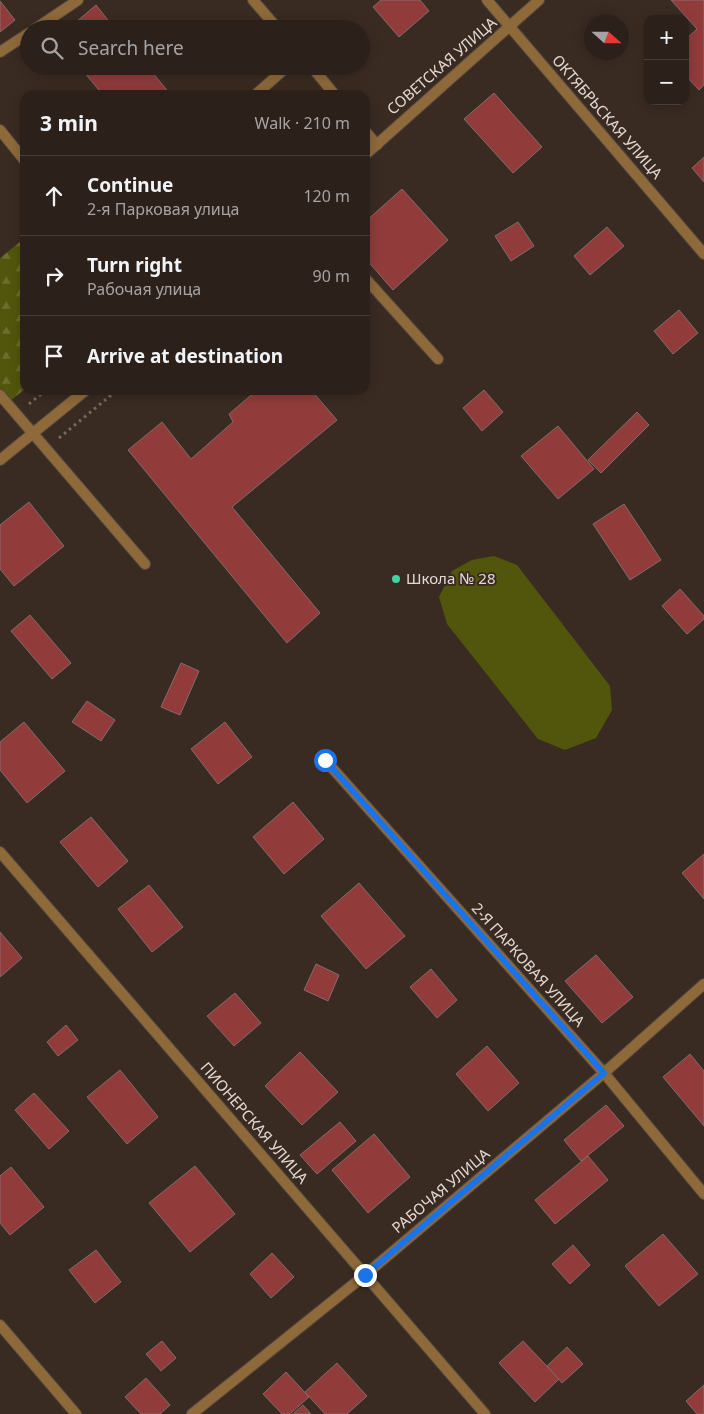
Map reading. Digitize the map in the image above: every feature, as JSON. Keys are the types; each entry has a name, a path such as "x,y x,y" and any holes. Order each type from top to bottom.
{"street":[{"path":"48,20 78,0"},
{"path":"252,0 270,20"},
{"name":"ОКТЯБРЬСКАЯ УЛИЦА","path":"487,0 704,254"},
{"name":"СОВЕТСКАЯ УЛИЦА","path":"370,150 539,0"},
{"path":"0,52 20,39"},
{"path":"261,90 278,75"},
{"path":"318,75 331,90"},
{"path":"0,130 20,155"},
{"path":"370,136 377,144"},
{"path":"370,284 438,359"},
{"path":"0,395 145,564"},
{"path":"0,460 80,395"},
{"name":"2-Я ПАРКОВАЯ УЛИЦА","path":"325,760 604,1073 704,1194"},
{"name":"ПИОНЕРСКАЯ УЛИЦА","path":"0,852 486,1414"},
{"name":"РАБОЧАЯ УЛИЦА","path":"192,1414 365,1275 604,1073 704,984"},
{"path":"0,1325 76,1414"}],"path":[{"path":"46,448 110,396"}],"green space":[{"path":"20,242 20,393 10,401 0,388 0,258"},
{"path":"494,556 517,565 610,686 612,710 596,738 565,750 538,739 447,624 439,597 452,571 472,560"}],"building":[{"path":"381,0 420,0 429,11 399,37 373,7"},
{"path":"671,0 704,0 704,85 699,90 689,79 689,36 697,29 689,20 689,15 684,15"},
{"path":"0,1 15,20 0,32"},
{"path":"96,5 108,20 78,20"},
{"path":"86,75 154,75 167,90 99,90"},
{"path":"494,93 542,147 513,173 464,119"},
{"path":"704,157 704,182 692,168"},
{"path":"402,189 448,240 393,290 370,264 370,218"},
{"path":"518,222 534,246 511,261 495,236"},
{"path":"607,227 624,246 590,275 574,256"},
{"path":"679,310 698,333 673,354 654,331"},
{"path":"484,390 503,412 482,431 463,408"},
{"path":"251,395 315,395 337,420 232,507 320,613 287,643 128,450 162,422 191,459 233,422 229,414"},
{"path":"637,412 649,425 601,473 588,460"},
{"path":"558,426 594,469 558,499 521,456"},
{"path":"29,502 64,546 14,586 0,569 0,525"},
{"path":"624,504 661,560 630,580 593,524"},
{"path":"680,589 704,616 704,619 687,634 662,606"},
{"path":"30,615 71,663 52,679 11,631"},
{"path":"181,663 199,671 180,715 161,707"},
{"path":"87,701 115,720 101,741 72,722"},
{"path":"24,722 65,771 27,803 0,770 0,742"},
{"path":"225,722 252,757 218,784 191,749"},
{"path":"293,802 324,839 284,874 253,837"},
{"path":"91,817 128,861 98,887 60,842"},
{"path":"704,854 704,899 682,873"},
{"path":"359,883 405,936 366,969 321,916"},
{"path":"149,885 183,927 152,952 118,909"},
{"path":"0,932 22,958 0,977"},
{"path":"596,955 633,997 602,1023 565,981"},
{"path":"316,964 339,975 328,1001 304,990"},
{"path":"431,969 457,1000 437,1018 410,987"},
{"path":"235,993 261,1023 234,1046 207,1016"},
{"path":"66,1025 78,1040 58,1056 47,1042"},
{"path":"487,1046 519,1083 488,1111 456,1074"},
{"path":"300,1052 338,1092 302,1125 265,1086"},
{"path":"690,1054 704,1071 704,1126 663,1077"},
{"path":"120,1070 158,1117 127,1144 87,1097"},
{"path":"34,1093 69,1131 49,1149 15,1110"},
{"path":"606,1105 624,1126 581,1161 564,1140"},
{"path":"340,1122 356,1141 317,1174 300,1155"},
{"path":"374,1134 410,1177 368,1213 332,1170"},
{"path":"588,1156 608,1180 555,1224 535,1200"},
{"path":"195,1166 235,1214 190,1252 149,1203"},
{"path":"11,1167 44,1207 10,1235 0,1223 0,1176"},
{"path":"663,1234 698,1274 659,1306 625,1266"},
{"path":"573,1245 590,1265 570,1284 552,1264"},
{"path":"96,1250 121,1282 95,1303 69,1270"},
{"path":"272,1253 294,1277 271,1298 250,1274"},
{"path":"162,1341 176,1358 161,1371 146,1354"},
{"path":"523,1341 559,1379 535,1402 499,1363"},
{"path":"567,1347 583,1364 562,1383 547,1366"},
{"path":"337,1363 367,1396 347,1414 325,1414 305,1392"},
{"path":"286,1372 309,1397 290,1414 282,1414 263,1394"},
{"path":"146,1378 170,1405 160,1414 141,1414 125,1397"},
{"path":"704,1385 704,1414 697,1414 686,1401"},
{"path":"303,1405 311,1414 293,1414"}],"place":[{"name":"Школа № 28","path":"396,579"}],"route":[{"path":"325,760 604,1073 365,1275"}]}
